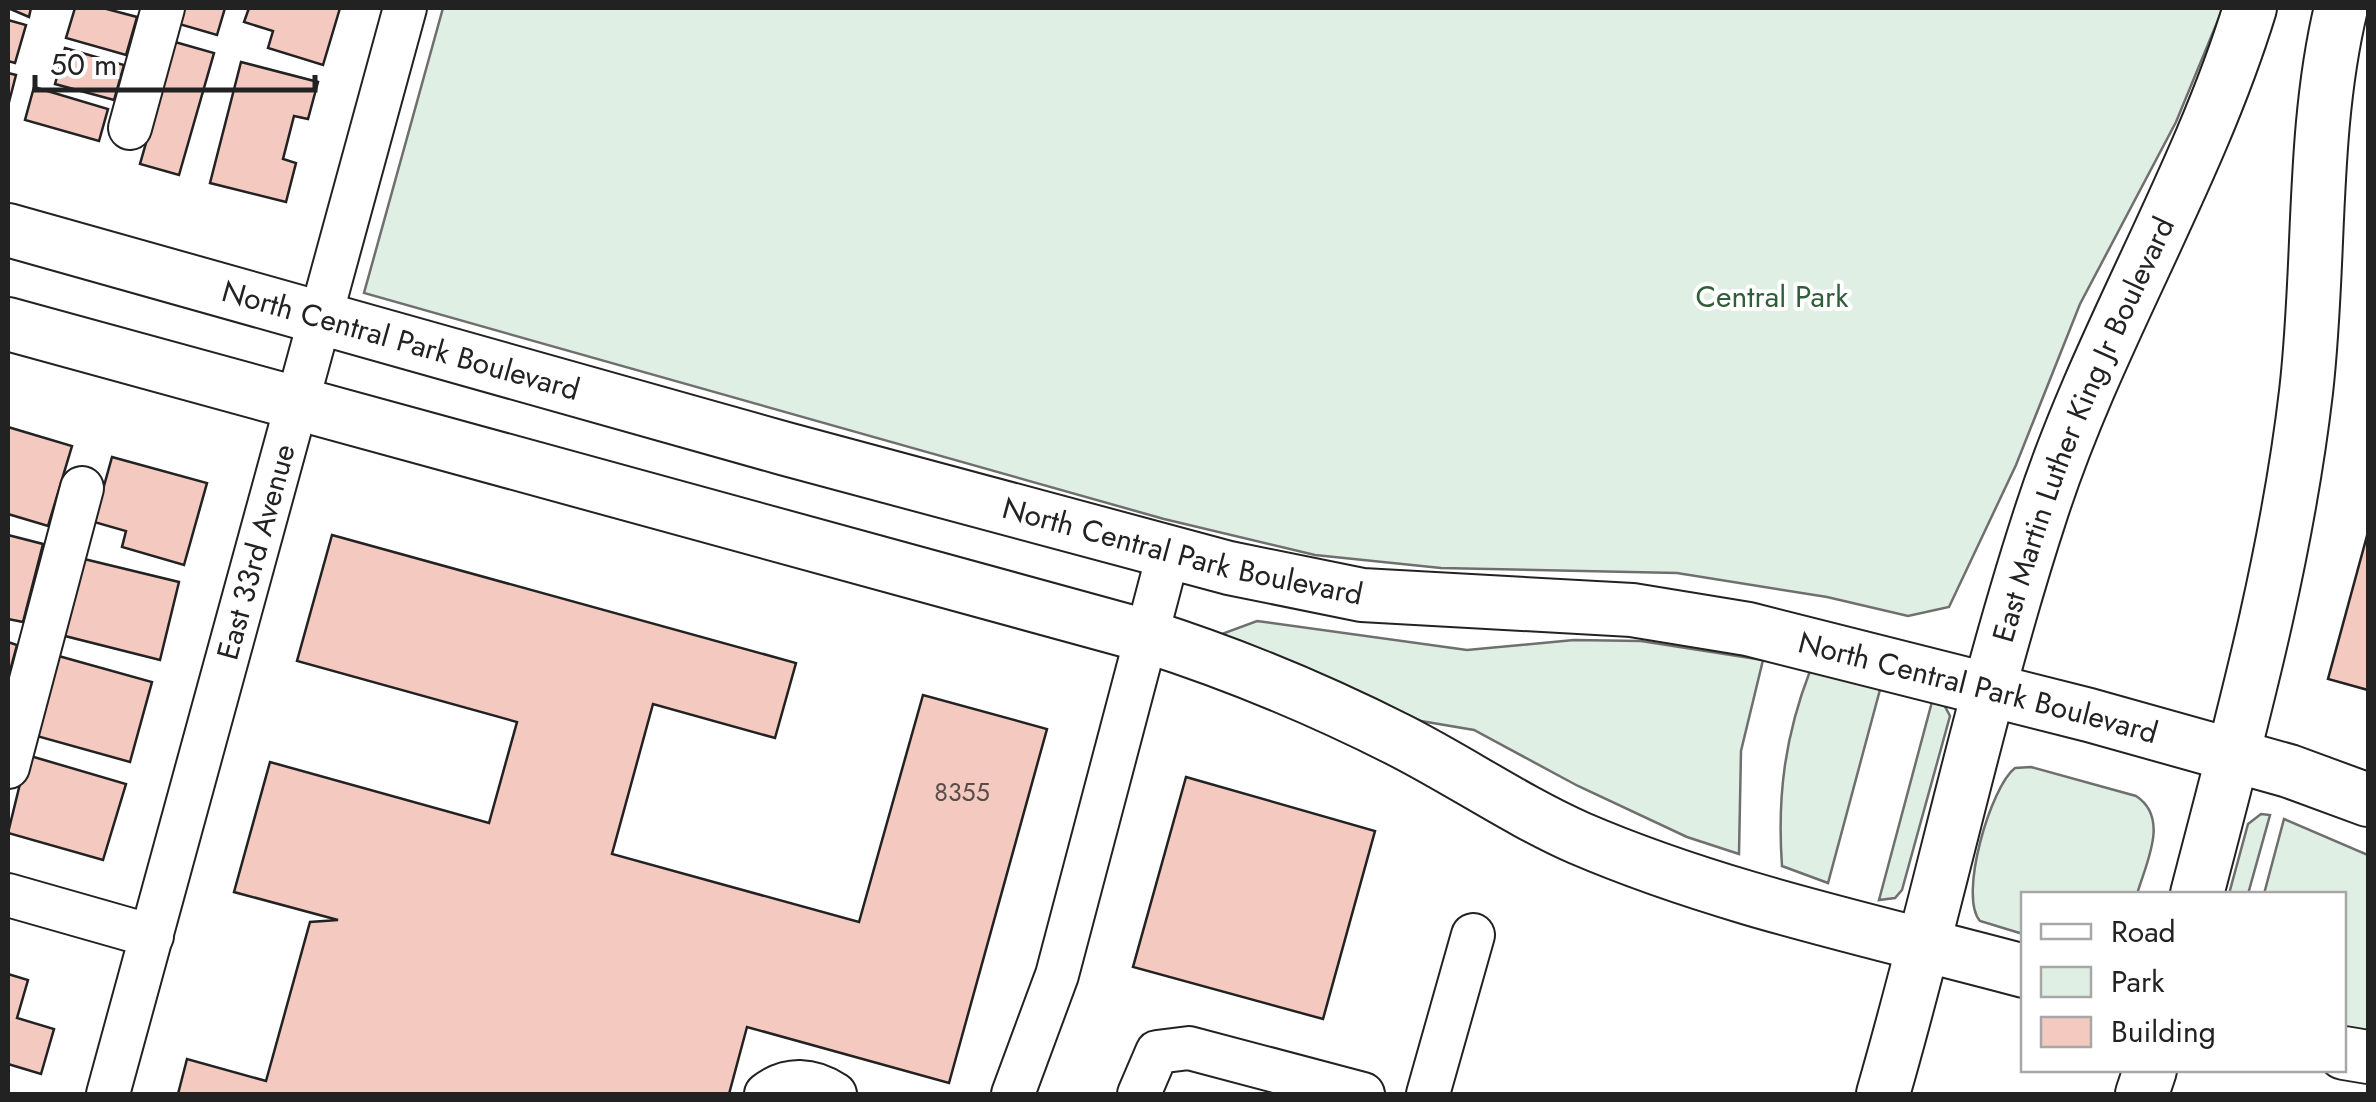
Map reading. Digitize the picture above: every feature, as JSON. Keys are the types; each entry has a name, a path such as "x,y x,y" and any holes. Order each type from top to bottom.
{"main road":[{"name":"East Martin Luther King Jr Boulevard","path":"1883,1094 2042,510 2099,362 2189,166 2250,8"},
{"path":"2198,892 2234,755 2294,487 2314,299 2325,110 2341,8"},
{"name":"North Central Park Boulevard","path":"8,230 786,450 1169,551 1362,596 1538,603 1710,623 1992,688 2234,755 2368,800"},
{"path":"8,324 1146,636 1269,677 1402,742 1490,794 1578,838 1699,884 2021,970"}],"street":[{"path":"130,128 162,8"},
{"name":"East 33rd Avenue","path":"108,1094 405,8"},
{"path":"8,767 82,488"},
{"path":"1013,1094 1057,975 1169,551"},
{"path":"8,895 152,936"},
{"path":"1428,1094 1474,935"},
{"path":"1138,1094 1157,1052 1189,1048 1363,1094"},
{"path":"766,1094 785,1083 802,1081 835,1094"}],"green space":[{"name":"Central Park","path":"443,8 2223,8 2176,122 2080,304 2016,465 1949,607 1908,616 1827,597 1677,573 1441,568 1315,555 1164,519 364,293"},
{"path":"1257,621 1467,650 1574,640 1641,641 1763,660 1741,751 1739,854 1687,837 1578,786 1474,730 1421,721 1219,635"},
{"path":"1810,671 1881,686 1828,883 1782,866 1785,767 1794,719"},
{"path":"1933,698 1942,701 1950,716 1902,890 1895,898 1879,900"},
{"path":"2031,767 2136,796 2146,805 2152,816 2153,842 2138,892 2021,892 2021,933 1980,921 1974,908 1973,889 1980,842 1996,796 2015,768"},
{"path":"2261,814 2270,815 2249,892 2230,892 2248,824"},
{"path":"2284,819 2368,855 2368,1041 2346,1036 2346,892 2265,892"}],"building":[{"path":"8,8 31,8 29,17"},
{"path":"75,8 103,8 137,17 126,55 66,38"},
{"path":"184,8 225,8 217,35 179,24"},
{"path":"249,8 340,8 323,65 268,48 273,31 244,22"},
{"path":"8,20 26,25 15,63 8,61"},
{"path":"175,42 214,53 179,175 140,164"},
{"path":"65,48 124,65 114,100 55,84"},
{"path":"241,62 318,82 308,119 294,116 283,159 296,163 286,202 210,183"},
{"path":"8,73 16,75 8,106"},
{"path":"34,87 108,109 99,141 25,120"},
{"path":"8,427 72,446 48,526 8,514"},
{"path":"112,457 207,483 184,565 122,547 126,531 94,522"},
{"path":"2368,532 2368,690 2328,679"},
{"path":"8,535 43,544 23,622 8,619"},
{"path":"332,535 796,663 775,738 653,704 612,854 859,922 923,695 1047,729 949,1083 747,1027 729,1094 178,1094 187,1059 266,1081 310,922 338,920 234,892 270,762 489,823 517,722 297,661"},
{"path":"80,558 179,582 160,660 61,635"},
{"path":"8,642 17,645 8,678"},
{"path":"55,655 152,682 130,762 33,735"},
{"path":"27,755 126,784 103,860 8,833"},
{"path":"1186,777 1375,831 1323,1019 1133,967"},
{"path":"8,974 28,980 17,1018 54,1029 41,1074 8,1064"}]}
